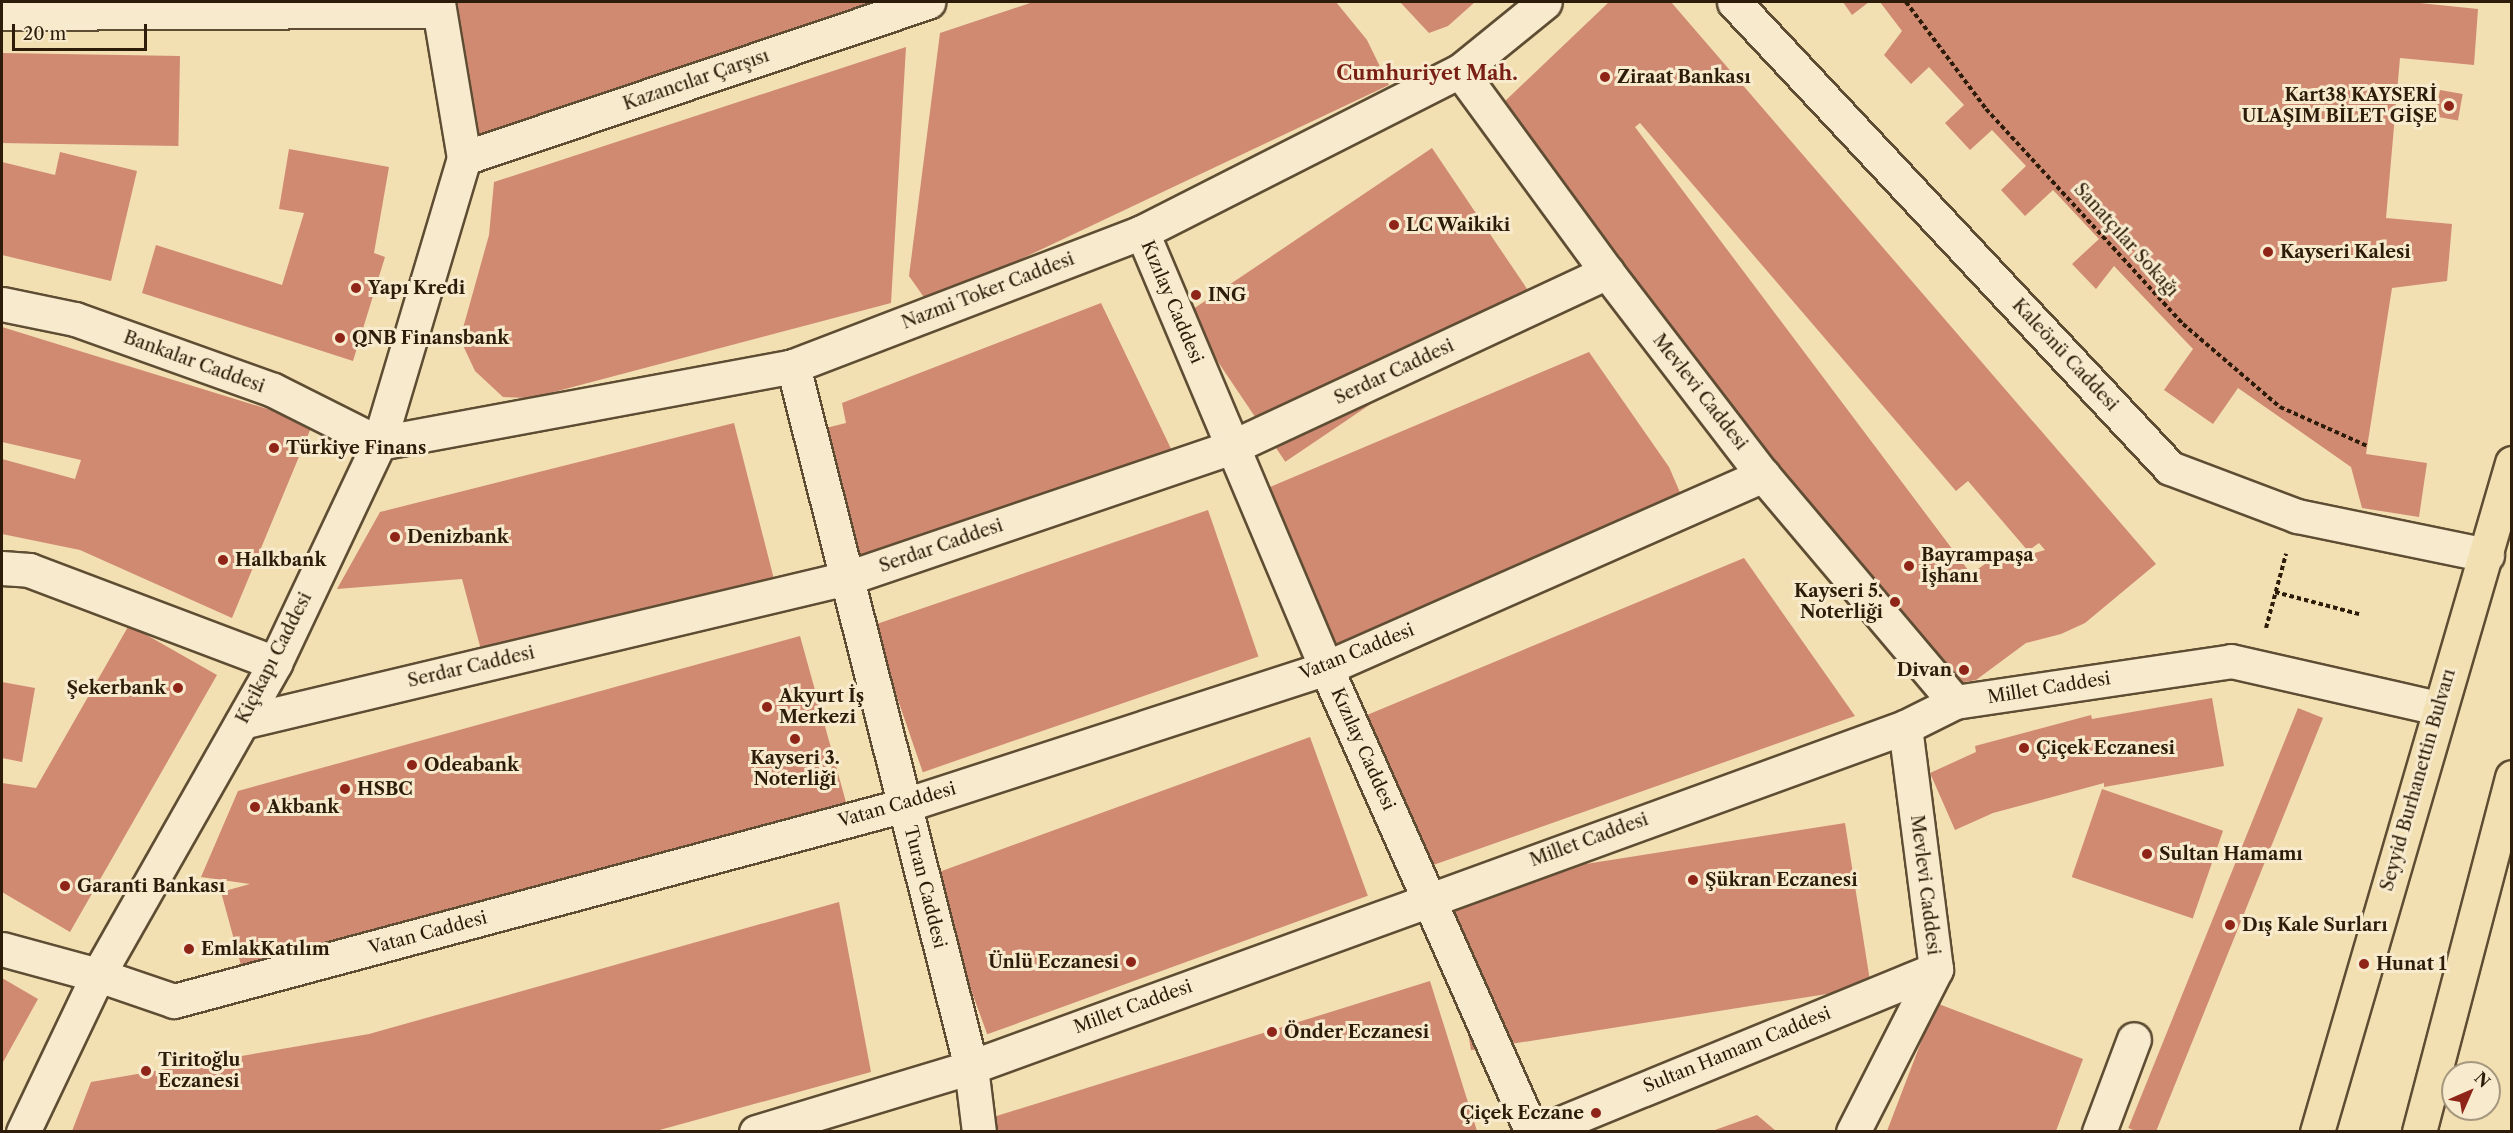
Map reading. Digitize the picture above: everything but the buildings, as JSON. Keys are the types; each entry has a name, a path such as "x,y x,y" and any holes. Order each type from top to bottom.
{"main road":[{"name":"Seyyid Burhanettin Bulvarı","path":"2316,1131 2438,708 2487,555 2511,463"},
{"path":"2419,1131 2511,777"}],"street":[{"name":"Kazancılar Çarşısı","path":"464,158 928,2"},
{"name":"Nazmi Toker Caddesi","path":"379,443 793,366 1142,232 1460,71 1545,2"},
{"name":"Kaleönü Caddesi","path":"1734,2 2170,468 2296,516 2487,555"},
{"path":"2,14 439,6 464,158"},
{"name":"Mevlevi Caddesi","path":"1460,71 1607,273 1763,474 1955,702"},
{"name":"Kiçikapı Caddesi","path":"23,1131 98,975 275,663 379,443 464,158"},
{"name":"Kızılay Caddesi","path":"1142,232 1326,668 1430,897 1532,1131"},
{"name":"Serdar Caddesi","path":"242,722 847,578 1232,447 1607,273"},
{"name":"Bankalar Caddesi","path":"2,304 75,319 273,390 379,443"},
{"name":"Turan Caddesi","path":"793,366 971,1067 979,1131"},
{"name":"Vatan Caddesi","path":"2,949 98,975 174,1001 904,804 1326,668 1763,474"},
{"path":"2,568 29,570 275,663"},
{"name":"Millet Caddesi","path":"756,1131 971,1067 1430,897 1905,727 1955,702 2231,661 2438,708"},
{"name":"Mevlevi Caddesi","path":"1853,1131 1936,969 1905,727"},
{"name":"Sultan Hamam Caddesi","path":"1539,1131 1936,969"},
{"path":"2099,1131 2134,1039"}],"path":[{"name":"Sanatçılar Sokağı","path":"1906,2 1986,109 2183,324 2280,407 2367,446"},
{"path":"2256,666 2296,516"},
{"path":"2275,592 2359,614"}],"place":[{"name":"Ziraat Bankası","path":"1605,77"},
{"name":"Kart38 KAYSERİ ULAŞIM BİLET GİŞE","path":"2449,106"},
{"name":"LC Waikiki","path":"1394,225"},
{"name":"Kayseri Kalesi","path":"2268,252"},
{"name":"Yapı Kredi","path":"356,288"},
{"name":"ING","path":"1196,295"},
{"name":"QNB Finansbank","path":"340,338"},
{"name":"Türkiye Finans","path":"274,448"},
{"name":"Denizbank","path":"395,537"},
{"name":"Halkbank","path":"223,560"},
{"name":"Bayrampaşa İşhanı","path":"1909,566"},
{"name":"Kayseri 5. Noterliği","path":"1895,602"},
{"name":"Divan","path":"1964,670"},
{"name":"Şekerbank","path":"178,688"},
{"name":"Akyurt İş Merkezi","path":"767,707"},
{"name":"Kayseri 3. Noterliği","path":"795,739"},
{"name":"Çiçek Eczanesi","path":"2024,748"},
{"name":"Odeabank","path":"412,765"},
{"name":"HSBC","path":"345,789"},
{"name":"Akbank","path":"255,807"},
{"name":"Sultan Hamamı","path":"2147,854"},
{"name":"Şükran Eczanesi","path":"1693,880"},
{"name":"Garanti Bankası","path":"65,886"},
{"name":"Dış Kale Surları","path":"2230,925"},
{"name":"EmlakKatılım","path":"189,949"},
{"name":"Ünlü Eczanesi","path":"1131,962"},
{"name":"Hunat 1","path":"2364,964"},
{"name":"Önder Eczanesi","path":"1272,1032"},
{"name":"Tiritoğlu Eczanesi","path":"146,1071"},
{"name":"Çiçek Eczane","path":"1596,1113"}],"district":[{"name":"Cumhuriyet Mah.","path":"1427,73"}]}
